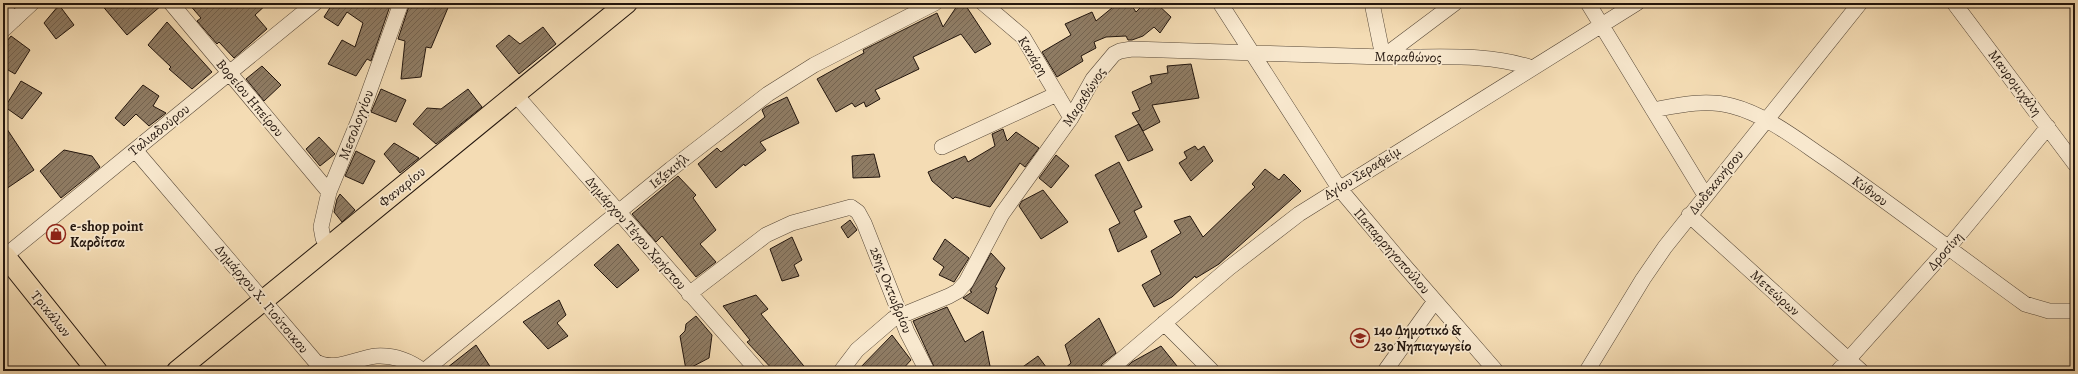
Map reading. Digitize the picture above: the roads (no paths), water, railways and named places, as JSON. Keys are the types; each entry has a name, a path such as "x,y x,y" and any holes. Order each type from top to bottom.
{"main road":[{"name":"Φαναρίου","path":"177,371 515,94 618,6"},
{"name":"Τρικάλων","path":"4,256 96,371"}],"street":[{"path":"3,30 32,3"},
{"name":"Βορείου Ηπείρου","path":"171,3 329,192"},
{"name":"Ταλιαδούρου","path":"4,256 316,3"},
{"name":"Μεσολογγίου","path":"329,247 321,232 321,221 329,192 360,117 401,3"},
{"name":"Ιεζεκιήλ","path":"424,371 671,169 768,94 814,64 935,3"},
{"name":"Κανάρη","path":"983,3 1023,37 1071,118"},
{"name":"Παπαρρηγοπούλου","path":"1220,3 1339,188 1496,371"},
{"path":"1372,3 1383,57 1455,3"},
{"path":"1588,3 1706,195"},
{"name":"Αγίου Σεραφείμ","path":"1108,371 1267,238 1339,188 1637,3"},
{"name":"Δωδεκανήσου","path":"1588,371 1647,272 1689,215 1860,3"},
{"name":"Μαυρομιχάλη","path":"1954,3 2075,164"},
{"path":"3,7 14,20"},
{"name":"Μαραθώνος","path":"840,371 868,338 886,323 900,315 958,292 966,282 1002,214 1071,118 1093,79 1109,59 1120,51 1132,49 1252,51 1383,57 1501,59 1532,68"},
{"name":"Δημάρχου Τέγου Χρήστου","path":"515,94 758,371"},
{"path":"942,147 1057,94"},
{"name":"Κύθνου","path":"1653,110 1698,103 1720,103 1741,109 1766,121 1851,177 2025,304 2049,311 2075,311"},
{"name":"Δροσίνη","path":"1838,371 1948,248 2048,127"},
{"name":"Δημάρχου Χ. Γιούτσικου","path":"135,150 311,358 319,364 333,365 384,356 405,361 424,371"},
{"name":"28ης Οκτωβρίου","path":"689,294 772,231 810,217 851,207 864,223 900,315 927,371"},
{"name":"Μετεώρων","path":"1689,215 1848,360 1862,371"},
{"path":"1385,371 1435,301"},
{"path":"1164,323 1212,371"}],"place":[{"name":"e-shop point Καρδίτσα","path":"56,234"},
{"name":"14ο Δημοτικό & 23ο Νηπιαγωγείο","path":"1360,338"}]}
